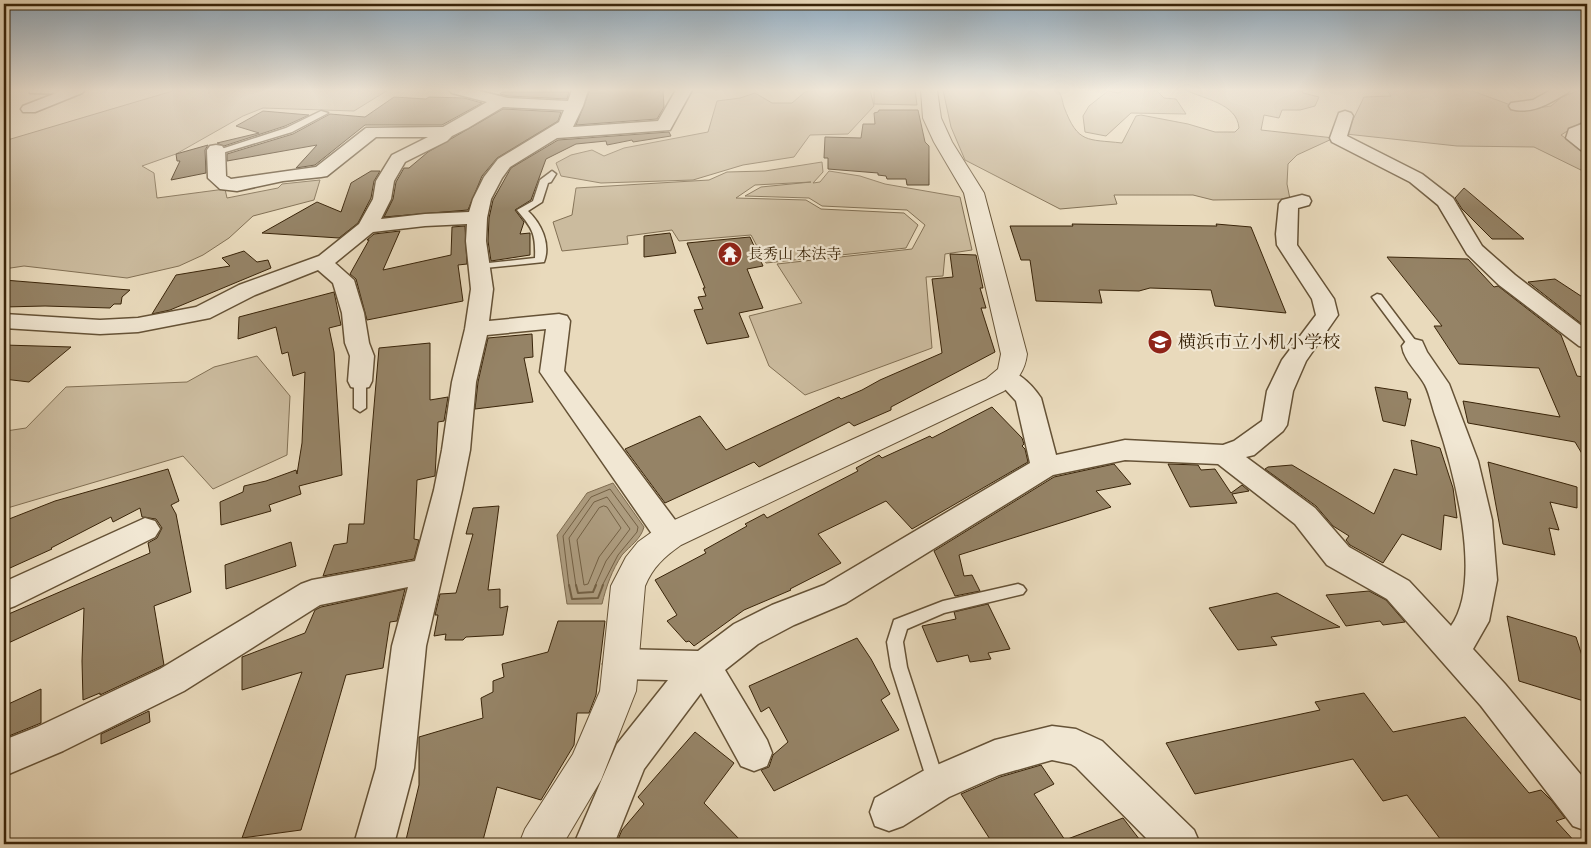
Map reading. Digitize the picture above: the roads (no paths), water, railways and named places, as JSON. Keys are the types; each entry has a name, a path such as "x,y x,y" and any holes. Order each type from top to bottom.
{"street":[{"path":"4,321 100,327 138,325 202,313 247,290 326,260 367,227 382,199 385,181 398,159 452,130"},
{"path":"374,844 395,768 409,646 456,450 464,382 477,329 482,289 476,241 477,218 482,199 493,177 504,163 521,151 560,130"},
{"path":"555,134 615,130"},
{"path":"540,844 587,767 618,691 628,586 637,566 649,551 670,536 995,385 1006,377 1013,367 1014,354 974,193 937,130"},
{"path":"1341,130 1338,138 1416,178 1446,202 1474,250 1507,280 1587,341"},
{"path":"1582,130 1575,133 1574,138 1587,146"},
{"path":"216,151 217,178 227,185 237,186 283,176 321,172 372,132 446,132"},
{"path":"594,844 630,756 647,737 684,687 704,666 746,634 783,615 835,594 1045,467 1125,450 1224,455 1244,448 1274,424 1280,391 1294,360 1326,314 1323,299 1288,245 1286,234 1288,204 1302,201"},
{"path":"367,227 425,220 477,218"},
{"path":"320,262 342,280 353,313 357,343 362,356 360,381"},
{"path":"477,329 559,321 552,372 670,536"},
{"path":"1414,346 1415,353 1437,384 1464,461 1476,520 1481,580 1473,622 1453,650"},
{"path":"1006,377 1028,398 1045,467"},
{"path":"1224,455 1305,516 1338,556 1398,590 1493,695 1587,812"},
{"path":"4,597 145,529"},
{"path":"4,758 50,739 172,680 312,593 428,571"},
{"path":"620,664 704,666"},
{"path":"704,666 754,753"},
{"path":"889,812 936,784 995,758 1052,743 1076,747 1089,754 1180,844"}],"lane":[{"path":"216,151 289,130"},
{"path":"479,268 540,260 541,238 536,223 522,210 537,202 544,180 548,180 552,174"},
{"path":"1377,297 1414,346"},
{"path":"360,381 360,408"},
{"path":"936,784 899,666 895,642 900,625 954,602 1018,590"}],"water":[{"path":"613,483 644,527 643,531 618,561 605,591 602,604 567,604 557,535 587,493"}],"place":[{"name":"長秀山 本法寺","path":"730,254"},
{"name":"横浜市立小机小学校","path":"1160,342"}]}
